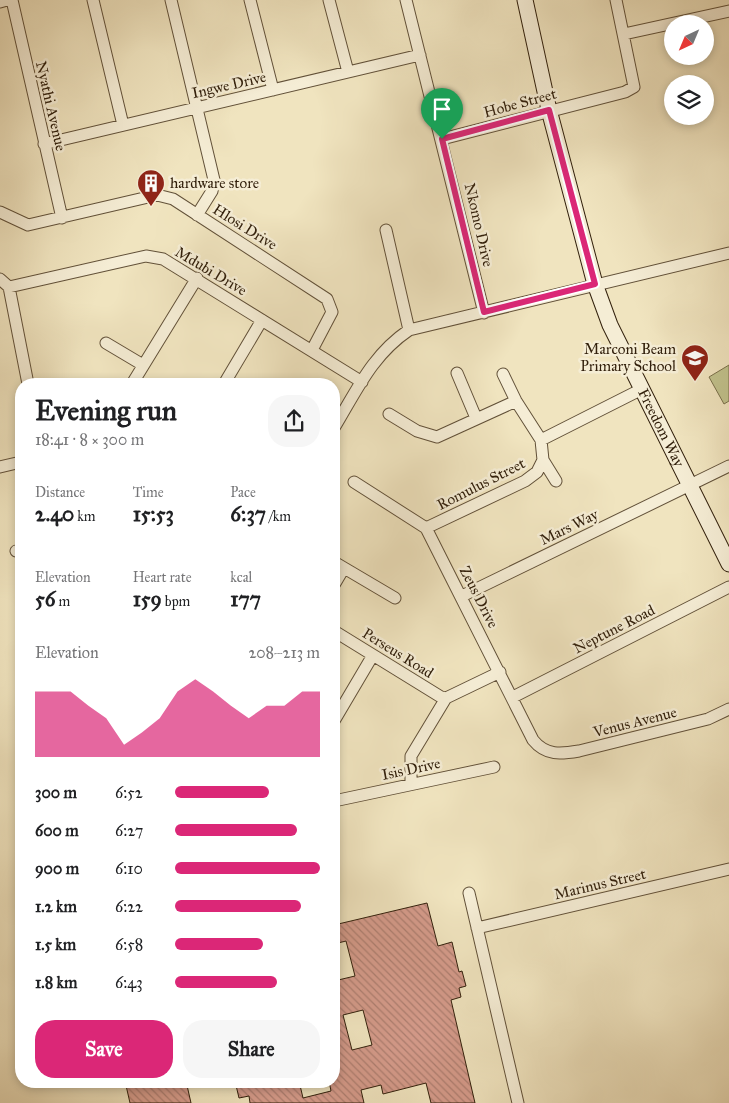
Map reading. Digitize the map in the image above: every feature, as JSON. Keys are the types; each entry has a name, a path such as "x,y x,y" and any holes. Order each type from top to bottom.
{"street":[{"path":"0,2 7,0"},
{"name":"Nyathi Avenue","path":"12,0 62,218"},
{"path":"93,0 123,125"},
{"path":"171,0 214,180 212,191 198,215"},
{"path":"250,0 273,90"},
{"path":"329,0 348,72"},
{"name":"Nkomo Drive","path":"406,0 484,312"},
{"name":"Freedom Way","path":"525,0 549,110 595,284 610,325 729,564"},
{"path":"616,0 624,34 729,11"},
{"name":"Hobe Street","path":"442,139 625,92 634,87 624,34"},
{"name":"Ingwe Drive","path":"44,144 420,55"},
{"name":"Hlosi Drive","path":"0,212 28,225 157,195 173,199 328,299 332,312 312,350"},
{"path":"386,230 409,330"},
{"path":"340,418 384,349 409,330 729,253"},
{"name":"Mdubi Drive","path":"5,283 146,256 163,259 197,278 362,382"},
{"path":"135,378 197,278"},
{"path":"5,283 27,378"},
{"path":"228,378 262,320"},
{"path":"106,343 143,365"},
{"path":"457,373 476,418"},
{"path":"503,374 516,401 541,440 543,460 556,481"},
{"path":"541,440 642,389"},
{"path":"389,414 416,431 437,437 516,401"},
{"name":"Romulus Street","path":"426,528 525,481 538,472 543,460"},
{"path":"0,467 15,463"},
{"name":"Mars Way","path":"462,596 729,466"},
{"name":"Zeus Drive","path":"354,482 426,528 513,697 533,740 546,752"},
{"path":"340,566 395,598"},
{"path":"340,575 344,568"},
{"name":"Neptune Road","path":"513,697 729,587"},
{"name":"Perseus Road","path":"340,635 441,697 446,698"},
{"path":"340,711 373,655"},
{"path":"411,784 411,756 446,698 500,672"},
{"name":"Venus Avenue","path":"546,752 564,754 579,752 708,719 729,709"},
{"name":"Isis Drive","path":"340,799 494,766"},
{"name":"Marinus Street","path":"477,928 729,869"},
{"path":"469,893 518,1103"}],"green space":[{"path":"729,365 729,401 724,404 709,377"}],"building":[{"path":"427,903 438,946 452,942 459,972 462,971 466,986 459,988 461,997 451,1000 475,1103 431,1103 426,1083 383,1094 381,1085 361,1090 364,1103 250,1103 249,1096 239,1098 237,1088 301,1088 303,1098 331,1091 330,1088 340,1088 340,980 355,976 346,941 340,942 340,924","holes":["363,1010 372,1045 352,1050 343,1015"]},
{"path":"127,1088 188,1088 191,1103 130,1103"}],"place":[{"name":"hardware store","path":"151,207"},
{"name":"Marconi Beam Primary School","path":"695,382"}],"route":[{"path":"549,110 595,284 484,312 442,139 549,110"}]}
